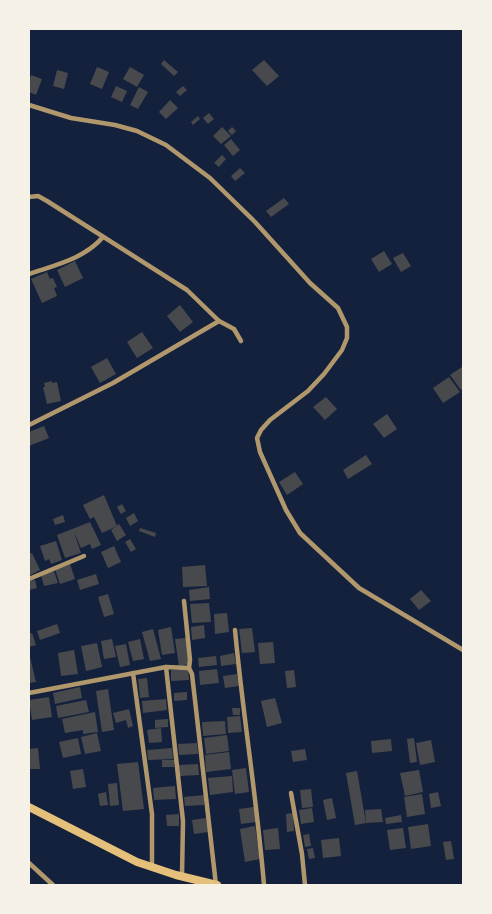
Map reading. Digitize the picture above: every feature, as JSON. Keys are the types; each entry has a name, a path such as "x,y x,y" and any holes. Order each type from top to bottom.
{"highway":[{"path":"29,807 137,862 216,885"}],"street":[{"path":"29,105 72,118 115,125 137,131 166,145 217,184 255,222 310,283 338,308 347,327 347,338 342,350 308,391 270,420 261,430 257,438 260,452 286,510 300,533 360,588 463,650"},
{"path":"29,197 38,196 47,201 187,290 219,321 234,329 241,341"},
{"path":"29,274 84,254 96,246 103,237"},
{"path":"29,425 113,383 219,321"},
{"path":"29,579 84,556"},
{"path":"184,601 190,660 189,668 192,674 216,885"},
{"path":"235,630 241,699 259,825 264,885"},
{"path":"29,693 48,691 68,685 166,667 189,668"},
{"path":"166,667 174,754 182,813 182,876"},
{"path":"133,673 152,814 152,867"},
{"path":"292,794 306,885"},
{"path":"29,863 52,885"}],"building":[{"path":"164,60 178,72 174,76 161,64"},
{"path":"264,60 279,76 267,86 252,70"},
{"path":"97,67 109,72 102,89 90,84"},
{"path":"130,67 144,75 137,87 123,79"},
{"path":"57,70 68,73 64,89 53,86"},
{"path":"31,75 42,79 36,95 29,92"},
{"path":"116,86 127,91 122,102 111,97"},
{"path":"183,86 187,90 180,96 176,92"},
{"path":"139,87 148,92 138,109 130,105"},
{"path":"170,100 178,108 166,119 159,112"},
{"path":"209,113 214,119 208,124 203,118"},
{"path":"198,116 200,119 193,125 191,122"},
{"path":"222,127 231,136 221,144 213,136"},
{"path":"232,127 236,131 232,135 228,131"},
{"path":"231,139 240,150 233,156 224,145"},
{"path":"222,155 226,159 219,167 214,163"},
{"path":"240,168 245,173 235,181 231,176"},
{"path":"284,198 289,204 271,217 266,211"},
{"path":"384,251 392,264 379,272 371,259"},
{"path":"403,253 411,266 401,272 393,258"},
{"path":"75,261 83,278 65,287 57,270"},
{"path":"47,272 50,279 53,278 57,287 54,288 57,296 42,303 31,279"},
{"path":"180,305 193,322 180,332 167,316"},
{"path":"142,332 153,348 137,358 127,342"},
{"path":"107,358 116,374 100,383 91,367"},
{"path":"462,367 463,389 461,390 450,375"},
{"path":"449,377 460,392 443,403 433,388"},
{"path":"52,381 52,383 57,382 61,401 47,404 43,387 45,387 44,383"},
{"path":"326,397 337,409 325,420 313,407"},
{"path":"387,414 397,429 384,438 373,424"},
{"path":"44,426 49,438 29,446 29,432"},
{"path":"366,455 372,464 348,479 343,470"},
{"path":"295,472 303,484 287,495 279,482"},
{"path":"104,495 117,526 102,533 94,517 90,519 83,505"},
{"path":"122,504 126,511 121,514 117,507"},
{"path":"134,513 138,521 130,526 126,518"},
{"path":"63,515 65,522 55,525 53,519"},
{"path":"90,522 101,545 92,549 90,544 81,548 74,532 81,553 65,558 57,535"},
{"path":"119,524 126,535 117,541 111,530"},
{"path":"140,528 156,533 155,537 139,531"},
{"path":"130,539 136,549 131,552 125,542"},
{"path":"56,541 62,560 51,564 49,559 45,561 40,546"},
{"path":"114,546 121,562 108,568 101,552"},
{"path":"32,553 40,570 29,576 29,554"},
{"path":"70,564 75,579 60,584 55,569"},
{"path":"205,565 207,586 183,587 182,567"},
{"path":"54,571 58,583 44,586 41,575"},
{"path":"96,574 99,584 80,590 77,580"},
{"path":"35,580 37,588 29,590 29,581"},
{"path":"209,587 210,599 190,601 189,590"},
{"path":"421,590 431,601 419,610 410,599"},
{"path":"108,594 114,614 104,617 98,597"},
{"path":"209,603 211,622 192,623 190,604"},
{"path":"227,613 229,632 215,634 214,614"},
{"path":"57,624 60,633 40,640 37,631"},
{"path":"204,625 205,638 192,640 191,627"},
{"path":"171,627 175,653 162,655 158,630"},
{"path":"252,628 255,652 242,653 239,629"},
{"path":"153,629 161,659 150,661 142,632"},
{"path":"32,633 36,645 29,647 29,634"},
{"path":"186,638 190,664 179,666 175,639"},
{"path":"112,639 116,657 104,659 101,641"},
{"path":"140,639 144,659 133,661 128,642"},
{"path":"273,642 275,663 260,664 258,643"},
{"path":"97,643 102,667 86,671 81,646"},
{"path":"126,644 130,665 120,667 115,646"},
{"path":"74,650 78,674 61,676 58,653"},
{"path":"29,653 36,682 29,683"},
{"path":"234,653 236,664 221,666 220,656"},
{"path":"216,656 217,665 199,667 198,658"},
{"path":"188,669 189,680 171,681 171,670"},
{"path":"217,669 219,683 200,685 199,671"},
{"path":"294,670 296,687 287,688 285,671"},
{"path":"237,674 239,686 225,688 223,676"},
{"path":"147,678 149,697 140,698 138,679"},
{"path":"80,687 82,698 55,704 53,693"},
{"path":"108,689 114,730 102,732 96,691"},
{"path":"187,692 187,700 174,701 174,693"},
{"path":"49,697 52,717 32,720 29,700"},
{"path":"275,698 282,723 267,727 261,701"},
{"path":"166,699 167,710 143,713 142,701"},
{"path":"86,700 89,712 58,718 56,706"},
{"path":"232,708 240,708 240,715 233,715"},
{"path":"129,709 133,726 128,728 126,720 116,723 113,713"},
{"path":"95,712 98,732 83,734 83,730 65,733 62,719"},
{"path":"240,716 242,732 228,733 227,717"},
{"path":"168,719 168,727 155,728 155,720"},
{"path":"225,721 226,734 203,736 202,722"},
{"path":"161,728 162,742 149,743 147,730"},
{"path":"97,733 101,751 85,754 81,737"},
{"path":"227,735 229,751 206,754 204,738"},
{"path":"78,738 81,754 63,758 59,742"},
{"path":"414,738 417,762 410,763 407,739"},
{"path":"391,739 392,751 372,753 371,741"},
{"path":"431,740 435,762 420,765 416,743"},
{"path":"197,743 198,754 179,755 178,744"},
{"path":"38,748 40,769 29,769 29,749"},
{"path":"172,748 173,759 148,760 147,750"},
{"path":"305,749 307,760 293,762 291,751"},
{"path":"229,752 231,769 206,772 205,755"},
{"path":"162,760 174,760 174,767 162,767"},
{"path":"138,762 144,809 123,811 117,764"},
{"path":"198,764 199,775 180,776 179,765"},
{"path":"246,768 249,792 235,794 232,770"},
{"path":"83,769 86,787 73,789 70,771"},
{"path":"419,770 423,792 405,796 400,773"},
{"path":"357,771 366,823 355,825 346,773"},
{"path":"232,776 233,792 210,795 208,778"},
{"path":"117,783 119,805 110,806 108,784"},
{"path":"175,786 176,799 154,800 153,788"},
{"path":"311,789 313,807 302,808 300,790"},
{"path":"106,792 108,805 100,806 98,794"},
{"path":"438,792 441,806 431,808 429,794"},
{"path":"422,794 425,814 407,817 404,797"},
{"path":"204,795 204,805 185,806 184,797"},
{"path":"332,798 336,818 327,820 323,800"},
{"path":"254,807 256,822 241,824 239,809"},
{"path":"312,808 314,822 301,824 299,810"},
{"path":"381,809 383,822 366,823 365,810"},
{"path":"293,813 294,831 287,832 286,814"},
{"path":"179,814 179,826 167,826 166,815"},
{"path":"401,815 402,822 386,824 385,818"},
{"path":"206,818 208,832 194,834 192,820"},
{"path":"428,824 431,846 411,849 408,827"},
{"path":"255,826 260,859 245,862 240,829"},
{"path":"278,828 280,849 265,850 263,830"},
{"path":"403,828 406,848 390,850 387,830"},
{"path":"309,834 311,846 305,847 303,835"},
{"path":"339,838 341,856 323,858 321,840"},
{"path":"451,841 454,859 446,860 443,842"},
{"path":"313,848 315,858 309,859 307,849"}]}
